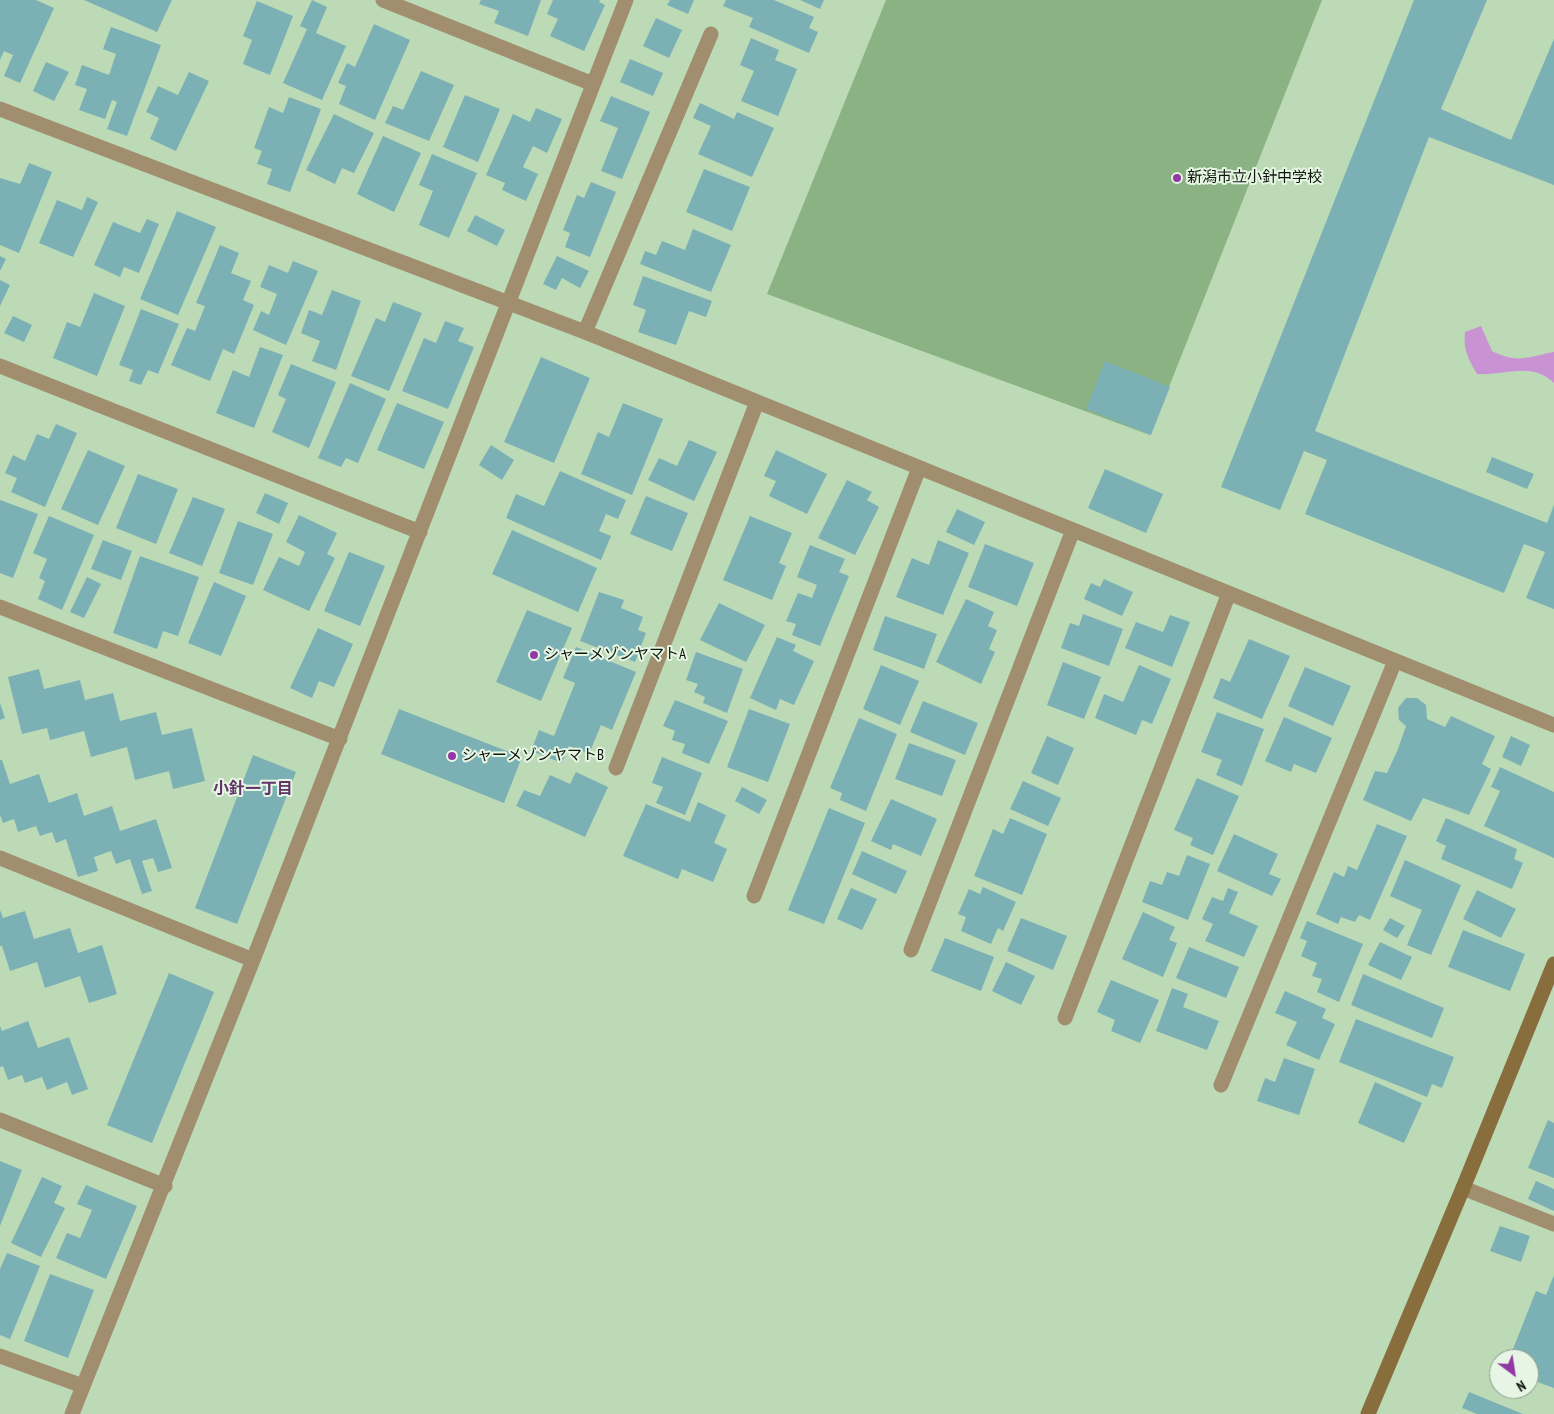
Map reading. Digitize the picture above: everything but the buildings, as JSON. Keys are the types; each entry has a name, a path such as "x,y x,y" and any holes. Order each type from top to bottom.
{"street":[{"path":"383,0 593,84"},
{"path":"72,1414 165,1186 626,0"},
{"path":"585,332 711,34"},
{"path":"0,109 585,332 1554,725"},
{"path":"0,366 420,532"},
{"path":"616,768 757,402"},
{"path":"754,896 919,468"},
{"path":"911,950 1073,530"},
{"path":"1065,1018 1229,593"},
{"path":"0,607 340,739"},
{"path":"1221,1085 1395,661"},
{"path":"0,858 253,960"},
{"path":"1368,1414 1554,964"},
{"path":"0,1120 165,1186"},
{"path":"1463,1188 1554,1224"},
{"path":"0,1356 83,1386"}],"green space":[{"path":"886,0 1322,0 1150,435 767,294"}],"shaded area":[{"path":"1481,326 1492,351 1501,355 1523,358 1554,352 1554,383 1545,376 1527,371 1477,374 1467,354 1465,332"}],"place":[{"name":"新潟市立小針中学校","path":"1177,178"},
{"name":"シャーメゾンヤマトA","path":"534,655"},
{"name":"シャーメゾンヤマトB","path":"452,756"}],"district":[{"name":"小針一丁目","path":"253,789"}]}
